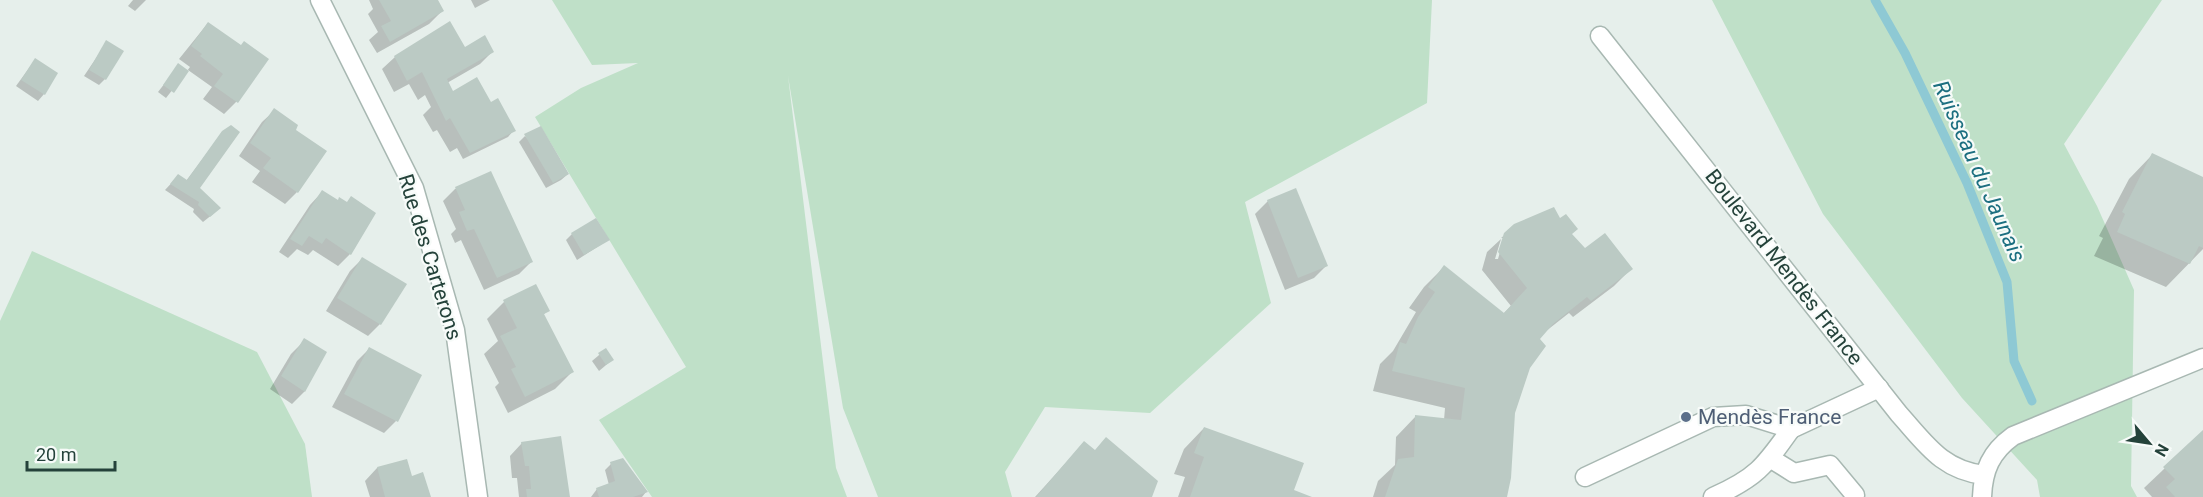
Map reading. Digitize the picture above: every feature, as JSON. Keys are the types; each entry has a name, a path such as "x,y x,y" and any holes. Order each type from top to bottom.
{"street":[{"name":"Rue des Carterons","path":"320,0 414,188 455,330 478,497"},
{"name":"Boulevard Mendès France","path":"1600,36 1880,388 1939,458 1954,468 1984,475"},
{"path":"1982,497 1984,475 1994,453 2013,436 2203,358"},
{"path":"1713,497 1744,483 1770,458 1791,429 1880,388"},
{"path":"1585,477 1713,417 1746,415 1791,429"},
{"path":"1770,458 1794,473 1830,465 1855,495"}],"green space":[{"path":"552,0 1432,0 1427,103 1245,202 1271,303 1150,413 1045,407 1005,472 1012,497 878,497 843,408 788,76 836,468 847,497 652,497 599,420 686,367 535,117 581,88 638,63 592,65"},
{"path":"1712,0 2162,0 2064,144 2097,206 2134,290 2131,486 2137,497 2040,497 2037,480 1962,398 1823,214"},
{"path":"32,251 257,352 305,444 312,497 0,497 0,321"}],"building":[{"path":"379,0 438,0 444,11 390,42 381,26 391,21"},
{"path":"450,21 465,47 485,35 494,52 447,79 453,91 477,77 491,102 498,98 516,131 470,153 450,118 446,121 422,72 407,81 394,56"},
{"path":"208,22 241,45 244,41 269,59 238,103 214,86 223,74 191,46"},
{"path":"106,40 124,51 106,80 89,70"},
{"path":"35,58 58,73 45,95 21,80"},
{"path":"178,63 189,71 174,93 163,85"},
{"path":"274,108 298,125 296,130 327,151 298,193 263,168 271,158 250,143"},
{"path":"231,125 240,132 200,188 221,208 210,217 198,205 199,202 170,184 178,174 187,180 222,131"},
{"path":"541,126 569,174 553,183 524,134"},
{"path":"2152,153 2203,177 2203,248 2199,246 2190,264 2117,232 2125,214 2122,212"},
{"path":"491,171 533,262 497,278 474,229 467,231 459,212 465,210 455,187"},
{"path":"1296,188 1328,266 1298,278 1267,200"},
{"path":"322,190 338,200 339,197 347,202 351,196 376,213 351,255 326,238 322,244 309,236 302,246 290,239"},
{"path":"1554,207 1560,218 1566,214 1578,229 1572,234 1585,248 1605,233 1633,269 1591,301 1587,297 1553,324 1540,339 1546,346 1530,368 1515,413 1511,478 1507,497 1385,497 1398,459 1414,457 1415,415 1461,420 1465,388 1392,371 1400,342 1406,344 1418,317 1435,292 1428,287 1444,265 1504,313 1527,288 1498,252 1504,233 1514,224"},
{"path":"596,218 610,240 584,255 571,233"},
{"path":"362,257 407,284 381,325 337,298"},
{"path":"536,284 550,311 544,314 574,372 525,397 511,369 516,367 500,336 517,328 503,300"},
{"path":"304,338 327,352 305,392 281,376"},
{"path":"369,347 422,375 398,422 344,394"},
{"path":"606,348 614,360 606,365 598,353"},
{"path":"1204,427 1304,463 1294,490 1312,497 1190,497 1204,457 1194,453"},
{"path":"2203,430 2203,497 2175,497 2166,487 2175,479 2163,467"},
{"path":"561,436 570,497 527,497 526,489 531,489 529,466 525,466 521,442"},
{"path":"1106,437 1158,481 1152,497 1036,497 1084,441 1095,450"},
{"path":"623,458 648,492 633,497 599,497 596,488 615,481 610,462"},
{"path":"407,459 412,476 423,472 431,497 385,497 377,467"}],"waterway":[{"name":"Ruisseau du Jaunais","path":"1875,0 1905,53 1967,183 2007,282 2014,361 2032,401"}],"place":[{"name":"Mendès France","path":"1686,417"}]}
